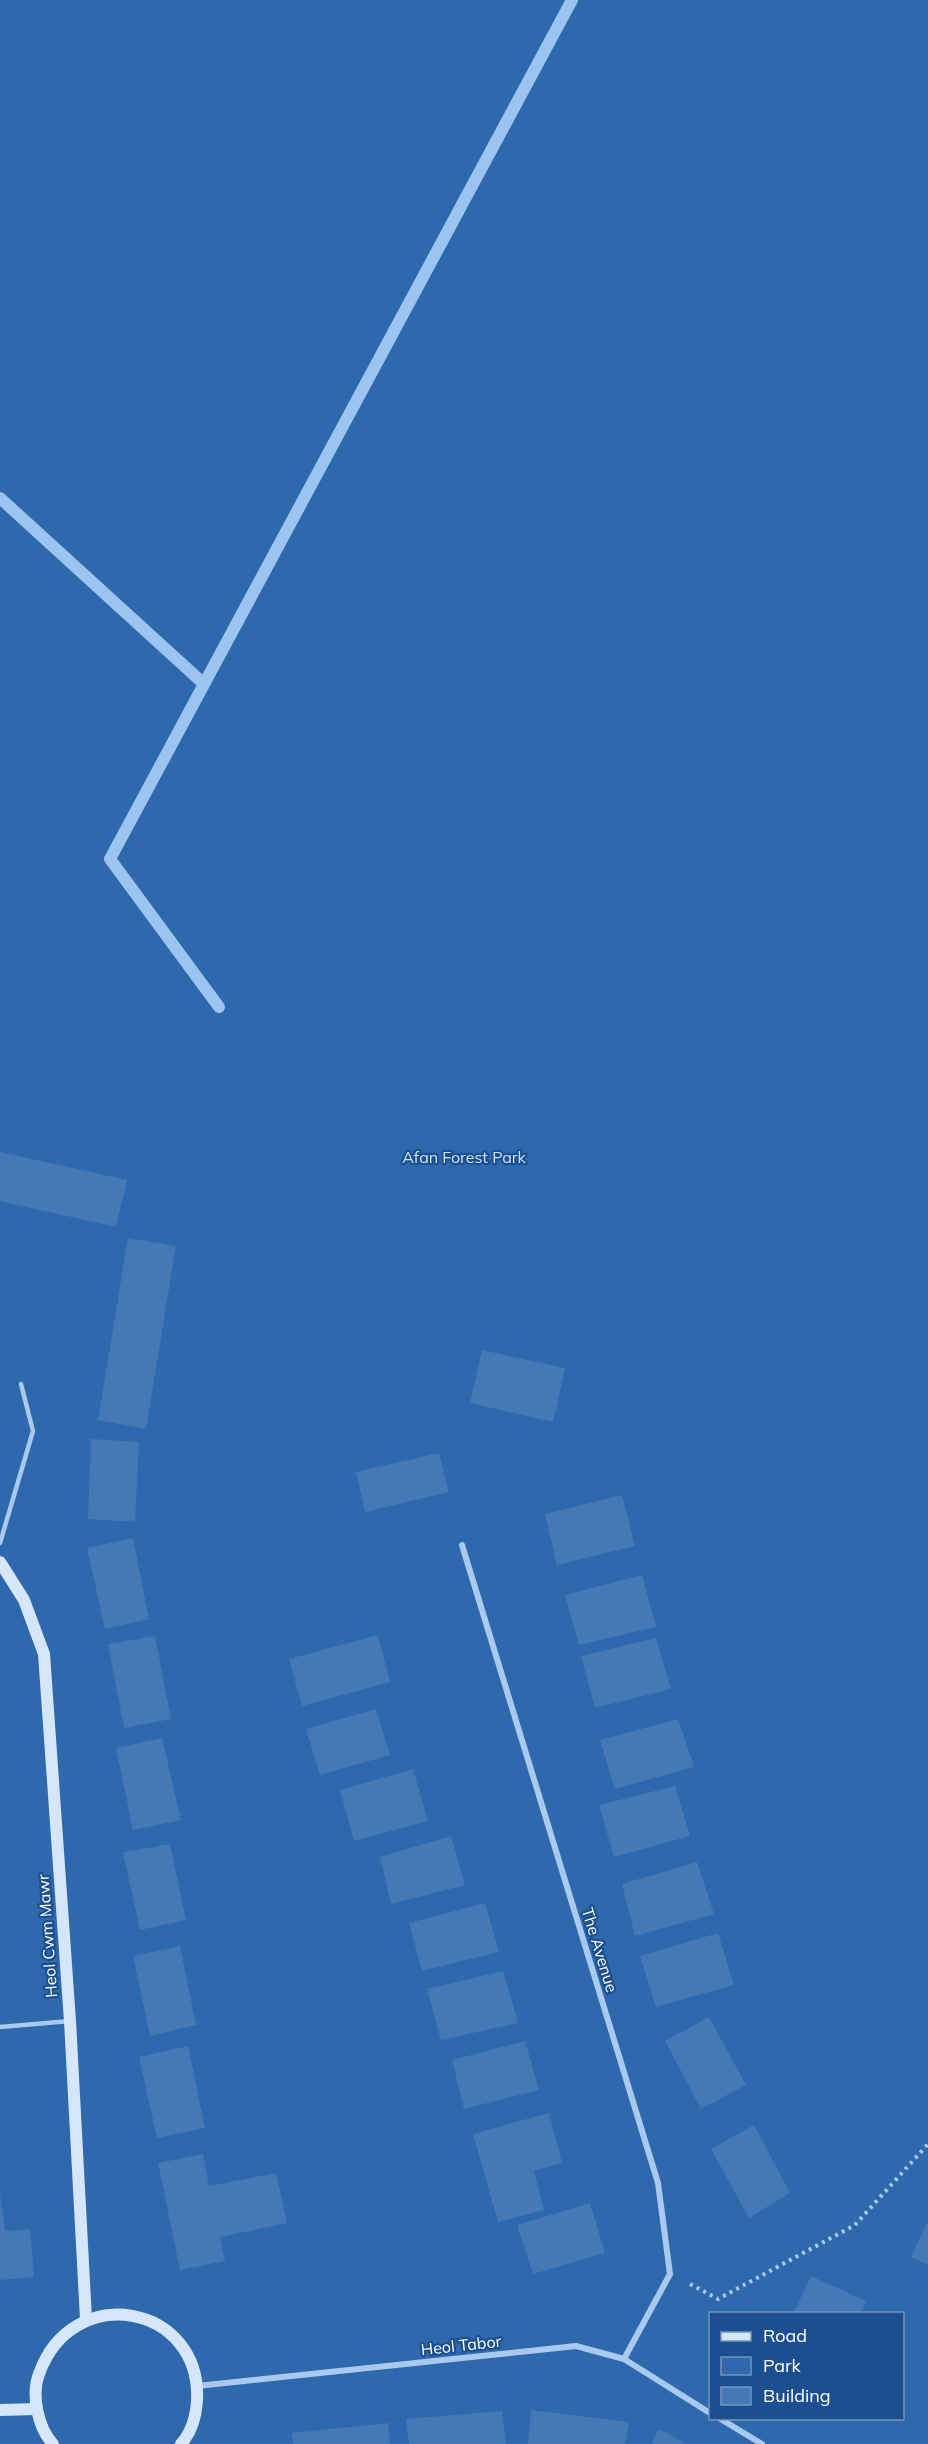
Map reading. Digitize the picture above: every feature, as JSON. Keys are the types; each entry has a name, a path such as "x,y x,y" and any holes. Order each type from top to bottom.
{"street":[{"name":"The Avenue","path":"462,1545 658,2183 670,2274"},
{"name":"Heol Cwm Mawr","path":"0,1562 24,1600 44,1654 70,2021 86,2319"},
{"path":"624,2359 670,2274"},
{"path":"53,2444 37,2409 37,2381 46,2354 59,2337 86,2319 114,2314 142,2318 160,2326 181,2346 194,2370 197,2386 196,2414 182,2444"},
{"name":"Heol Tabor","path":"197,2386 576,2346 624,2359 709,2412"},
{"path":"0,2410 37,2409"},
{"path":"722,2420 762,2444"}],"lane":[{"path":"0,1543 33,1431 21,1384"},
{"path":"0,2027 70,2021"}],"path":[{"path":"670,2274 718,2299 855,2225 928,2144"}],"green space":[{"name":"Afan Forest Park","path":"0,0 928,0 928,2444 0,2444"}],"building":[{"path":"0,1152 127,1180 116,1227 0,1201"},
{"path":"128,1238 176,1246 146,1429 98,1420"},
{"path":"482,1350 565,1368 553,1422 470,1403"},
{"path":"91,1439 139,1442 135,1522 88,1519"},
{"path":"439,1453 449,1492 365,1512 356,1472"},
{"path":"622,1495 635,1546 557,1565 545,1514"},
{"path":"133,1538 149,1619 105,1629 87,1548"},
{"path":"642,1575 656,1627 579,1645 565,1595"},
{"path":"378,1635 390,1682 302,1706 289,1659"},
{"path":"155,1636 171,1719 124,1728 108,1644"},
{"path":"656,1638 671,1689 595,1708 581,1656"},
{"path":"376,1709 390,1755 320,1775 306,1729"},
{"path":"678,1719 694,1767 615,1789 600,1740"},
{"path":"162,1738 181,1820 133,1830 116,1748"},
{"path":"413,1769 428,1821 354,1841 340,1790"},
{"path":"675,1786 690,1836 614,1857 599,1805"},
{"path":"451,1836 465,1885 391,1904 380,1857"},
{"path":"170,1844 186,1920 140,1930 123,1852"},
{"path":"697,1862 714,1914 635,1936 622,1884"},
{"path":"485,1903 499,1952 422,1971 409,1923"},
{"path":"718,1933 734,1985 656,2007 640,1956"},
{"path":"180,1946 196,2025 150,2036 133,1956"},
{"path":"503,1971 518,2023 441,2040 427,1989"},
{"path":"709,2017 746,2085 701,2109 665,2041"},
{"path":"525,2041 539,2090 464,2109 452,2060"},
{"path":"188,2046 205,2128 157,2138 139,2057"},
{"path":"549,2113 562,2163 534,2171 544,2210 498,2222 473,2134"},
{"path":"754,2125 790,2193 749,2218 711,2149"},
{"path":"203,2154 209,2186 276,2173 287,2223 220,2237 225,2261 180,2270 158,2163"},
{"path":"0,2193 5,2231 30,2229 34,2277 0,2280"},
{"path":"590,2203 605,2253 533,2274 517,2225"},
{"path":"928,2221 928,2265 911,2257"},
{"path":"811,2276 866,2301 861,2312 794,2312"},
{"path":"531,2410 629,2422 625,2444 528,2444"},
{"path":"502,2411 506,2444 409,2444 406,2419"},
{"path":"388,2423 390,2444 293,2444 292,2433"},
{"path":"659,2429 687,2444 651,2444"}],"waterway":[{"path":"219,1007 110,859 572,0"},
{"path":"0,498 204,684"}]}
